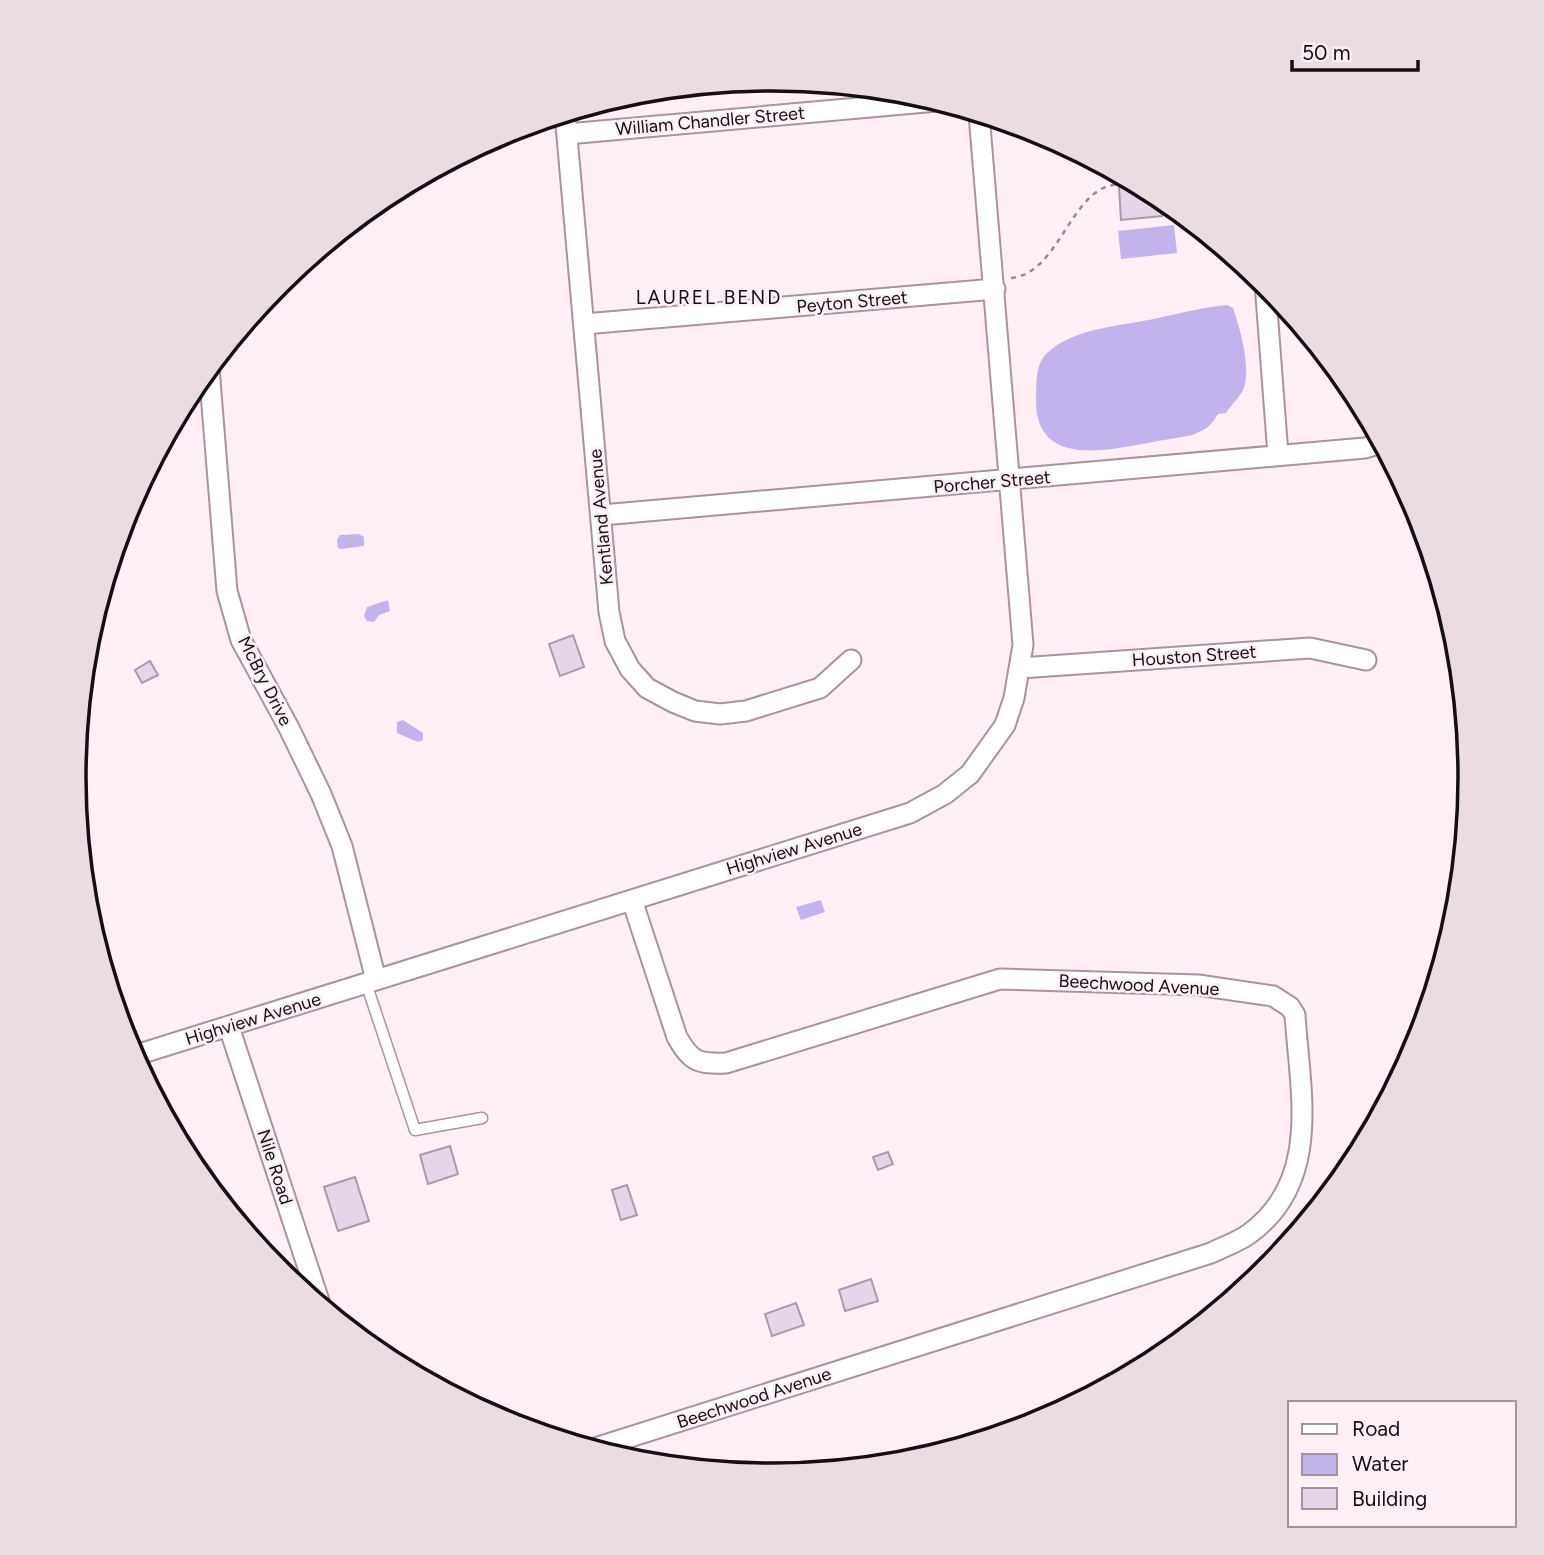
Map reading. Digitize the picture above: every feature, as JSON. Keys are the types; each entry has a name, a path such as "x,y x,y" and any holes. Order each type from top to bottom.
{"street":[{"name":"William Chandler Street","path":"567,134 905,104"},
{"name":"Kentland Avenue","path":"566,123 609,612 615,641 630,669 648,688 695,711 720,714 746,711 820,688 851,660"},
{"path":"980,124 1001,284"},
{"name":"Peyton Street","path":"584,324 1001,284"},
{"name":"Highview Avenue","path":"144,1053 911,813 945,794 970,774 1005,725 1014,698 1023,645 1001,284"},
{"path":"1266,302 1278,455"},
{"name":"McBry Drive","path":"210,384 228,591 242,640 311,772 342,846 371,982"},
{"name":"Porcher Street","path":"602,515 1011,481 1372,446"},
{"name":"Houston Street","path":"1020,668 1310,648 1366,660"},
{"name":"Beechwood Avenue","path":"609,1444 1210,1253 1247,1236 1270,1217 1293,1180 1303,1141 1295,1015 1290,1007 1273,996 1198,985 1000,979 726,1063 703,1064 686,1054 677,1037 632,900"},
{"name":"Nile Road","path":"229,1027 315,1288"}],"lane":[{"path":"371,982 415,1130 482,1118"}],"path":[{"path":"1001,284 1028,274 1040,263 1093,195 1117,184"}],"water":[{"path":"1174,225 1177,253 1121,259 1118,231"},
{"path":"1227,305 1233,308 1242,337 1246,361 1245,382 1243,390 1226,413 1218,414 1207,428 1185,437 1099,450 1079,450 1062,446 1048,437 1039,421 1037,374 1043,358 1058,344 1100,329"},
{"path":"359,534 364,537 364,546 338,548 337,540 340,535"},
{"path":"388,600 390,611 379,615 374,622 367,621 364,616 367,607"},
{"path":"403,720 423,733 423,740 418,742 397,733 397,722"},
{"path":"821,900 825,912 801,920 796,907"}],"building":[{"path":"1119,187 1153,207 1162,216 1121,220"},
{"path":"573,635 584,667 560,676 549,644"},
{"path":"150,661 158,675 142,683 135,670"},
{"path":"450,1146 458,1174 428,1184 420,1155"},
{"path":"888,1152 893,1164 878,1170 873,1157"},
{"path":"355,1177 369,1221 338,1231 324,1187"},
{"path":"627,1185 637,1215 621,1220 612,1190"},
{"path":"871,1279 878,1301 845,1311 839,1290"},
{"path":"796,1303 804,1325 772,1336 765,1314"}],"district":[{"name":"LAUREL BEND","path":"709,297"}]}
